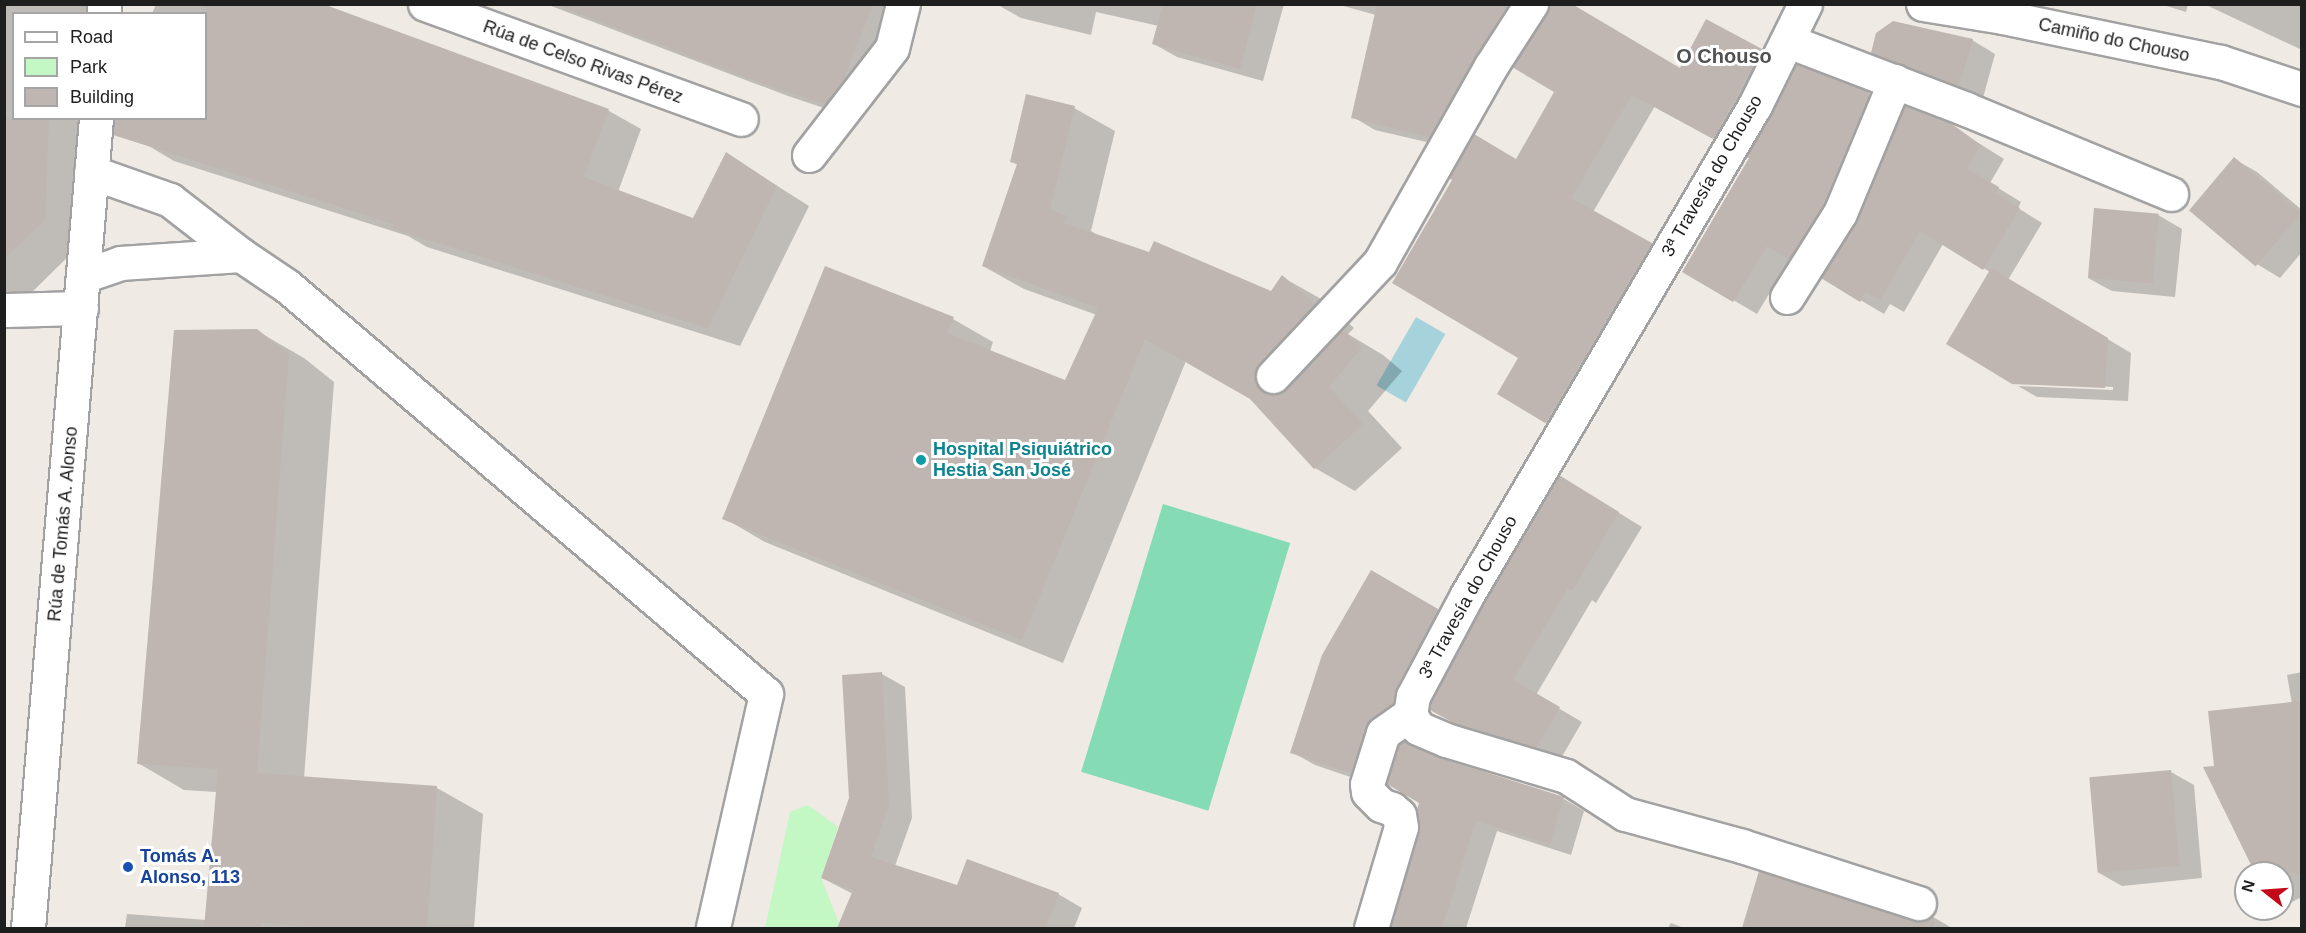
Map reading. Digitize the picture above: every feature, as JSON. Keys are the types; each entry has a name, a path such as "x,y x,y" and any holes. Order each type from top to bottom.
{"street":[{"name":"Rúa de Celso Rivas Pérez","path":"425,4 741,119"},
{"path":"809,155 892,48 903,4"},
{"path":"1273,376 1380,262 1491,66 1531,4"},
{"name":"3ª Travesía do Chouso","path":"1410,714 1413,696 1467,595 1755,105 1805,4"},
{"name":"Camiño do Chouso","path":"1923,4 2003,17 2221,62 2301,89"},
{"path":"1788,41 1895,81 2171,194"},
{"path":"1787,297 1840,213 1895,81"},
{"name":"Rúa de Tomás A. Alonso","path":"28,928 96,120"},
{"path":"91,172 170,200 241,255 287,286 766,694 713,928"},
{"path":"4,310 82,292 120,262 241,255"},
{"path":"1371,928 1401,827 1399,815 1392,808 1381,805 1368,792 1367,784 1383,733 1410,714 1418,728 1446,740 1566,776 1625,814 1742,846 1919,903"}],"green space":[{"path":"1163,504 1290,543 1208,811 1081,772"},
{"path":"808,805 838,827 821,878 839,923 837,928 765,928 790,812"}],"water":[{"path":"1416,317 1445,334 1406,402 1376,385"}],"building":[{"path":"206,4 323,4 609,109 584,177 693,218 726,152 777,186 708,328 393,229 394,224 113,135 115,120 207,120"},
{"path":"565,4 873,4 844,79 825,104 761,83 564,8"},
{"path":"1163,4 1257,4 1240,69 1152,44"},
{"path":"1377,4 1508,4 1429,137 1351,118"},
{"path":"1550,4 1572,4 1680,68 1706,19 1762,49 1713,139 1632,95 1571,198 1652,243 1545,423 1497,394 1518,358 1392,283 1452,180 1449,178 1474,134 1516,159 1554,92 1512,67 1547,14"},
{"path":"1893,21 1973,39 1959,86 1871,53 1876,33"},
{"path":"1796,64 1870,92 1823,204 1789,259 1767,246 1733,302 1682,272 1749,158 1746,157"},
{"name":"Hospital Psiquiátrico Hestia San José","path":"1026,94 1075,106 1050,210 1068,216 1064,223 1149,252 1154,241 1271,291 1282,275 1315,304 1259,363 1255,372 1255,382 1268,394 1279,394 1342,329 1362,347 1329,387 1363,424 1314,469 1250,399 1145,339 1022,640 722,519 825,266 954,317 947,333 1065,380 1098,308 982,266 1017,164 1010,162"},
{"path":"1905,106 1949,122 1981,145 1967,169 1999,187 1995,193 2020,208 1983,270 1920,231 1880,300 1866,292 1860,302 1821,278 1857,220"},
{"path":"4,118 49,120 45,220 4,259"},
{"path":"2234,157 2301,213 2256,267 2189,211"},
{"path":"2094,208 2159,214 2153,283 2088,278"},
{"path":"1991,268 2108,338 2105,388 2012,384 1946,344"},
{"path":"257,329 289,354 257,773 437,786 427,928 326,928 261,923 261,928 204,928 218,769 137,764 174,330"},
{"path":"1559,475 1619,512 1572,591 1568,588 1513,680 1560,707 1536,748 1452,722 1430,710 1431,702 1483,604"},
{"path":"1371,570 1438,609 1396,687 1393,703 1372,718 1365,727 1351,773 1290,753 1322,655"},
{"path":"882,672 889,804 871,857 957,885 967,859 1059,893 1046,928 837,928 853,890 821,878 849,798 842,675"},
{"path":"2301,701 2301,873 2294,873 2294,861 2249,861 2203,767 2214,766 2208,711"},
{"path":"1405,740 1441,758 1564,797 1550,844 1476,821 1442,928 1390,928 1419,832 1417,810 1419,803 1387,784 1399,745"},
{"path":"2171,770 2179,866 2098,873 2089,777"},
{"path":"1759,871 1913,921 1934,919 1933,928 1742,928"}],"place":[{"name":"Hospital Psiquiátrico Hestia San José","path":"921,460"},
{"name":"Tomás A. Alonso, 113","path":"128,867"}],"district":[{"name":"O Chouso","path":"1724,56"}]}
